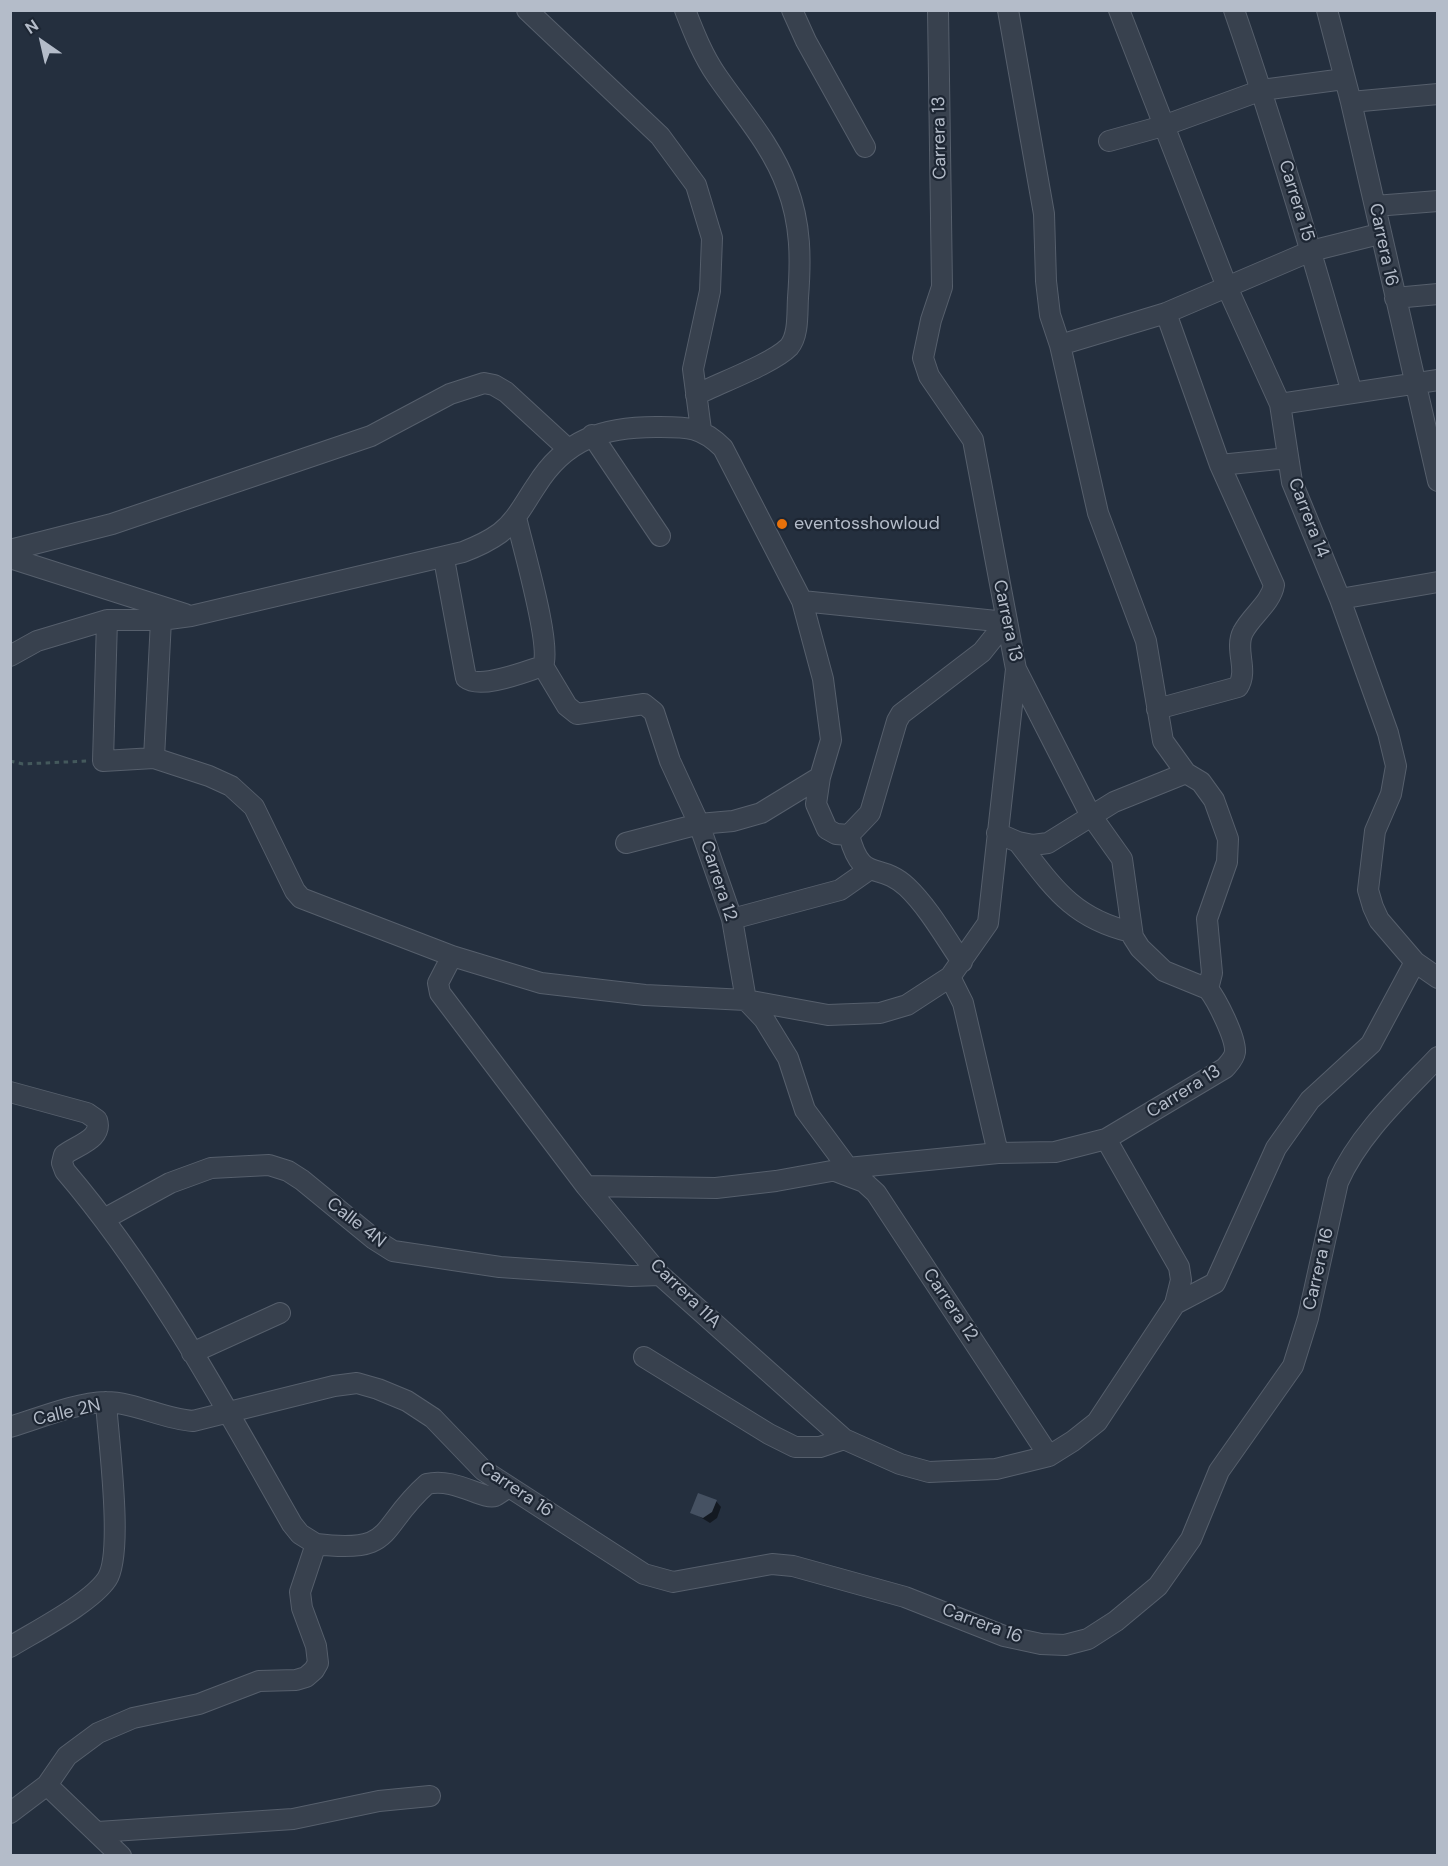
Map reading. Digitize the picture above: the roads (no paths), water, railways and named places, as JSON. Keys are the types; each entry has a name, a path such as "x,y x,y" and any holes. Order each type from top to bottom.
{"street":[{"path":"527,10 660,136 696,185 712,238 710,291 694,354 701,430"},
{"path":"685,10 698,43 715,74 755,126 787,185 797,220 801,255 796,327 789,346 777,356 696,395"},
{"path":"792,10 806,41 865,147"},
{"name":"Carrera 13","path":"938,10 942,287 931,320 923,358 929,376 973,440 1016,669 1090,814 1124,866 1131,932 1140,948 1164,971 1208,988 1232,1035 1235,1050 1232,1061 1225,1068 1106,1139"},
{"path":"1008,10 1044,214 1046,281 1050,315 1060,345 1098,513 1146,641 1163,741 1186,773 1201,782 1214,800 1228,839 1222,878 1207,919 1212,974 1208,988"},
{"name":"Carrera 14","path":"1119,10 1227,287 1280,404 1296,497 1340,599 1388,733 1395,766 1391,794 1375,831 1368,890 1379,920 1415,962 1437,978"},
{"name":"Carrera 15","path":"1234,10 1262,90 1352,393"},
{"name":"Carrera 16","path":"1327,10 1351,102 1413,382 1436,469"},
{"path":"1109,141 1164,126 1262,90 1344,80"},
{"path":"1351,102 1437,94"},
{"path":"1375,206 1437,201"},
{"path":"1060,345 1166,313 1311,251 1379,234"},
{"path":"1395,297 1437,294"},
{"path":"1156,709 1238,687 1243,678 1241,634 1273,590 1274,585 1220,465 1166,313"},
{"path":"1280,404 1437,380"},
{"path":"10,550 112,524 371,436 450,393 484,383 494,385 506,393 567,448"},
{"path":"10,656 37,641 107,620 161,620 191,616 444,559 485,542 501,532 516,517 538,482 567,448 592,435 626,427 701,430 723,448 802,601 823,678 831,727 831,740 820,777 816,804 827,829 836,834 849,835"},
{"path":"592,435 660,536"},
{"path":"1220,465 1288,458"},
{"path":"444,559 466,678 479,682 508,678 543,666 543,633 516,517"},
{"path":"10,558 191,616"},
{"path":"1340,599 1437,582"},
{"path":"802,601 1006,622"},
{"path":"107,620 103,761 154,758 209,776 231,786 254,807 295,891 301,898 452,956 541,983 645,995 746,1000 828,1016 880,1013 907,1005 956,970 988,923 1016,669"},
{"path":"154,758 161,620"},
{"path":"849,835 870,813 901,714 982,652 1006,622"},
{"name":"Carrera 12","path":"543,666 567,706 577,714 644,704 654,712 669,761 699,824 732,919 746,1000"},
{"path":"997,833 1018,842 1033,845 1048,843 1090,814 1186,773"},
{"path":"627,843 699,824 733,821 761,813 820,777"},
{"path":"849,835 854,853 864,867 896,878 908,888 956,970 998,1153"},
{"path":"1018,842 1059,894 1082,913 1105,926 1131,932"},
{"path":"732,919 840,890 870,869"},
{"name":"Carrera 11A","path":"452,956 438,983 440,993 586,1186 660,1275 844,1440 900,1464 929,1472 996,1469 1049,1456"},
{"path":"1175,1304 1215,1283 1276,1148 1310,1100 1371,1044 1415,962"},
{"path":"746,1000 764,1019 788,1058 805,1110 841,1170"},
{"name":"Carrera 16","path":"473,1461 507,1488 570,1525 644,1574 673,1582 772,1564 793,1566 905,1597 1004,1636 1053,1645 1065,1645 1088,1639 1116,1622 1158,1586 1191,1539 1220,1470 1293,1366 1308,1318 1338,1182 1346,1165 1392,1106 1437,1057"},
{"path":"10,1092 87,1113 97,1120 99,1128 96,1135 66,1153 62,1163 65,1171 106,1218 229,1413 292,1524 300,1534 316,1544 345,1548 376,1543 427,1484 437,1481 460,1484 487,1496 495,1496 507,1488"},
{"path":"586,1186 716,1188 841,1170 998,1153 1055,1152 1106,1139 1179,1267 1181,1280 1175,1304 1097,1422 1049,1456"},
{"name":"Calle 4N","path":"106,1218 170,1183 201,1171 228,1166 268,1166 288,1171 302,1180 393,1251 500,1267 631,1276 660,1275"},
{"name":"Carrera 12","path":"841,1170 864,1182 876,1193 1049,1456"},
{"path":"192,1353 279,1313"},
{"path":"644,1357 769,1434 795,1447 820,1447 844,1440"},
{"name":"Calle 2N","path":"10,1427 79,1407 106,1402 125,1405 172,1419 193,1421 357,1383 407,1401 434,1418 473,1461"},
{"path":"10,1647 83,1601 108,1578 116,1551 106,1402"},
{"path":"10,1813 47,1785 67,1756 98,1733 133,1718 199,1704 259,1681 296,1680 306,1677 314,1670 318,1664 316,1647 302,1608 300,1592 316,1544"},
{"path":"47,1785 121,1856"},
{"path":"98,1832 293,1819 379,1801 430,1796"}],"place":[{"name":"eventosshowloud","path":"782,524"}]}
